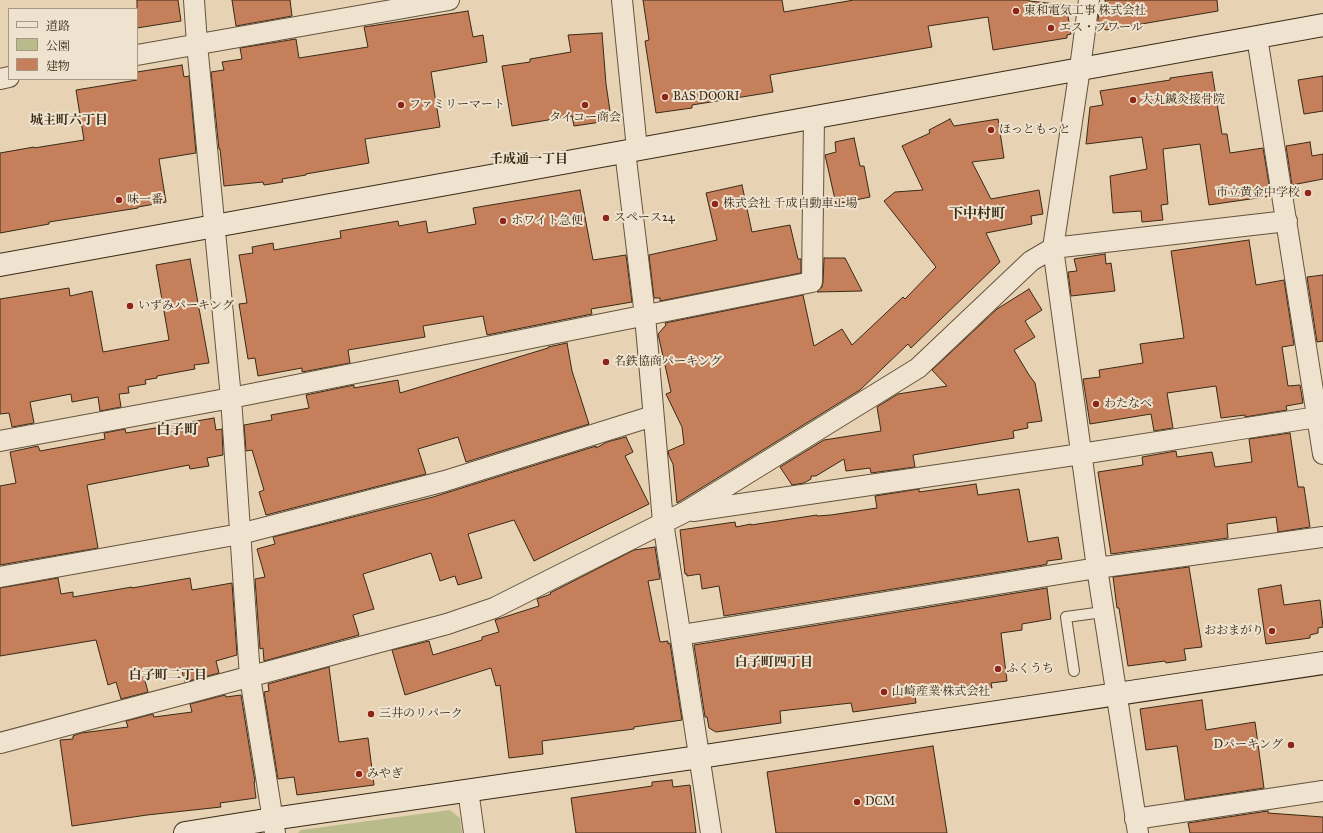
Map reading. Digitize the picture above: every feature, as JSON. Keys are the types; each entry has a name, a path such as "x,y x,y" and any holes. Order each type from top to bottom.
{"street":[{"path":"194,0 196,44 231,398 250,677 274,826"},
{"path":"138,55 449,0"},
{"path":"622,0 631,150 663,522 711,833"},
{"path":"1089,0 1053,248 1080,454 1136,826 1323,791"},
{"path":"0,265 1323,25"},
{"path":"1257,36 1323,454"},
{"path":"0,441 231,398 812,282 814,117"},
{"path":"2,744 447,624 494,608 685,512 918,368 1031,261 1053,248 1287,221"},
{"path":"0,577 240,534 445,481 653,416"},
{"path":"685,512 1080,454 1317,417"},
{"path":"681,635 1097,568 1323,537"},
{"path":"185,833 274,826 468,790 1323,663"},
{"path":"468,790 474,833"}],"lane":[{"path":"1074,671 1066,617 1103,612"}],"green space":[{"path":"450,810 460,818 462,833 298,833 301,830"}],"building":[{"path":"137,0 178,0 181,21 138,28"},
{"path":"232,0 290,0 292,16 236,26"},
{"path":"643,0 782,0 784,12 854,0 1029,0 1066,5 1071,34 1067,35 1067,38 993,50 988,17 928,26 932,47 770,75 773,92 692,105 692,108 656,113 645,41 649,40"},
{"path":"1105,0 1217,0 1218,11 1106,30 1097,25 1100,8 1107,9"},
{"path":"468,11 473,37 483,35 487,62 431,72 440,127 365,139 369,163 282,179 283,182 264,185 263,182 224,186 211,72 224,70 222,62 242,59 240,48 296,39 299,58 368,47 364,27"},
{"path":"602,33 606,84 610,111 606,112 608,121 574,126 572,116 512,126 502,66 530,62 530,59 571,52 568,35"},
{"path":"182,65 184,77 189,76 196,153 159,159 166,202 49,222 49,224 0,233 0,153 84,140 76,90 138,80 138,72"},
{"path":"1212,72 1222,134 1227,134 1230,153 1263,148 1271,196 1209,205 1200,144 1163,149 1168,204 1161,205 1163,220 1142,222 1141,211 1113,213 1110,176 1147,169 1142,137 1086,144 1090,107 1103,105 1100,91"},
{"path":"1323,76 1323,111 1304,114 1298,80"},
{"path":"950,119 954,126 998,119 1004,158 972,162 991,199 1039,190 1043,214 1031,216 1032,224 986,233 1000,262 911,348 908,344 860,390 677,503 673,464 668,451 684,444 682,427 666,394 671,392 658,334 666,325 665,323 803,295 814,346 842,329 852,345 903,297 905,299 936,267 884,201 895,192 923,190 902,146 930,133 929,130"},
{"path":"854,138 860,166 864,166 870,197 836,204 825,155 836,152 835,142"},
{"path":"1310,142 1312,156 1323,154 1323,179 1292,185 1286,146"},
{"path":"742,185 752,232 790,225 798,259 801,259 801,273 660,301 660,298 654,298 649,255 717,240 706,193"},
{"path":"580,190 593,260 626,255 632,302 591,309 592,314 487,335 483,316 423,326 425,337 348,350 350,363 302,372 302,368 258,376 255,358 248,359 239,304 247,303 239,255 253,253 252,247 273,243 274,250 341,238 340,231 398,221 399,226 426,221 428,233 476,224 473,208"},
{"path":"1249,240 1256,285 1284,280 1294,345 1282,347 1288,386 1300,385 1303,403 1286,406 1287,410 1245,417 1245,415 1221,418 1216,386 1167,393 1173,428 1154,431 1151,414 1090,424 1083,379 1100,377 1099,370 1143,363 1140,344 1184,338 1171,251"},
{"path":"1105,254 1106,264 1111,263 1115,291 1071,296 1068,272 1077,271 1074,259"},
{"path":"824,258 845,258 862,291 817,292 822,287"},
{"path":"190,259 209,363 194,365 195,369 157,376 157,378 145,380 146,384 128,387 129,393 119,394 121,407 100,411 98,397 72,402 71,394 30,402 34,423 12,427 9,413 0,414 0,299 69,288 70,296 92,291 103,352 169,340 156,265"},
{"path":"1323,275 1323,341 1317,342 1307,277"},
{"path":"1029,289 1042,310 1025,321 1035,337 1014,350 1035,383 1042,421 1027,423 1028,428 1013,431 1014,438 913,455 915,467 871,473 870,468 846,471 844,459 816,476 811,476 811,479 804,483 792,485 780,467 824,440 881,431 877,407 898,394 947,386 932,370 997,309"},
{"path":"567,343 572,371 589,424 466,462 458,437 418,449 426,474 266,515 259,492 264,490 252,450 246,451 244,425 272,420 271,415 309,408 306,395 354,385 354,388 398,380 400,393 548,347"},
{"path":"214,418 216,430 222,429 223,455 207,458 209,466 190,469 189,465 87,485 98,548 0,565 0,486 16,483 10,452 38,446 40,451 105,439 104,433 125,429 126,433"},
{"path":"1290,433 1298,487 1304,487 1310,527 1278,532 1276,517 1227,524 1228,538 1111,554 1098,472 1143,465 1142,457 1176,451 1177,457 1212,452 1215,467 1252,462 1249,439"},
{"path":"626,437 633,452 625,456 649,504 534,561 514,520 468,534 482,578 458,585 455,576 440,581 431,553 363,574 374,609 353,615 359,635 264,661 263,648 260,649 255,579 265,577 257,549 275,544 273,537 433,497 596,446 596,448 607,442"},
{"path":"976,484 978,495 1019,489 1028,542 1058,537 1062,559 1047,561 1047,564 1043,565 724,616 719,586 702,589 700,574 687,576 687,574 685,574 680,530 735,522 736,527 877,508 875,496 919,489 919,492"},
{"path":"655,547 660,579 648,581 660,642 668,641 668,644 670,643 682,720 634,727 634,729 542,741 543,754 509,758 500,685 496,686 491,668 405,695 392,650 429,641 433,655 482,640 482,637 499,632 495,620 539,606 537,599 551,594 550,593 634,550"},
{"path":"1189,567 1202,647 1184,649 1186,660 1128,666 1119,608 1117,608 1113,577"},
{"path":"58,578 61,594 73,592 73,597 190,578 192,590 232,583 237,655 216,661 219,673 185,682 181,668 144,677 148,692 121,699 116,682 108,685 96,640 0,656 0,588"},
{"path":"1281,585 1284,605 1320,600 1323,627 1318,628 1318,633 1310,635 1310,638 1266,644 1258,589"},
{"path":"1047,588 1051,619 1022,624 1022,630 1001,633 1007,681 991,683 992,688 953,693 953,689 915,695 916,703 853,712 851,703 780,711 781,723 716,732 709,728 707,717 705,717 694,645"},
{"path":"329,667 339,742 368,738 374,785 297,795 294,777 278,779 264,692 269,691 268,684"},
{"path":"225,695 226,697 241,695 255,782 256,798 220,803 221,807 147,815 72,826 60,740 73,739 73,736 81,733 128,727 126,721 153,714 154,717 192,712 190,704"},
{"path":"1202,700 1206,730 1255,722 1264,788 1185,800 1177,746 1146,750 1140,709"},
{"name":"DCM","path":"933,746 947,833 776,833 767,772"},
{"path":"672,780 673,787 690,785 696,833 576,833 571,798 652,786 652,782"},
{"path":"1268,811 1268,813 1323,817 1323,833 1190,833 1188,823"}],"place":[{"name":"東和電気工事 株式会社","path":"1016,11"},
{"name":"エス・プワール","path":"1051,28"},
{"name":"BAS DOORI","path":"665,97"},
{"name":"大丸鍼灸接骨院","path":"1133,100"},
{"name":"ファミリーマート","path":"401,105"},
{"name":"タイコー商会","path":"585,105"},
{"name":"ほっともっと","path":"991,130"},
{"name":"市立黄金中学校","path":"1308,193"},
{"name":"味一番","path":"119,200"},
{"name":"株式会社 千成自動車工場","path":"715,204"},
{"name":"スペース24","path":"606,218"},
{"name":"ホワイト急便","path":"503,221"},
{"name":"いずみパーキング","path":"130,306"},
{"name":"名鉄協商パーキング","path":"606,362"},
{"name":"わたなべ","path":"1096,404"},
{"name":"おおまがり","path":"1272,631"},
{"name":"ふくうち","path":"998,669"},
{"name":"山崎産業 株式会社","path":"884,692"},
{"name":"三井のリパーク","path":"371,714"},
{"name":"Dパーキング","path":"1291,745"},
{"name":"みやぎ","path":"359,774"},
{"name":"DCM","path":"857,802"}],"district":[{"name":"城主町六丁目","path":"69,121"},
{"name":"千成通一丁目","path":"529,160"},
{"name":"下中村町","path":"977,215"},
{"name":"白子町","path":"177,431"},
{"name":"白子町四丁目","path":"774,663"},
{"name":"白子町二丁目","path":"168,676"}]}
